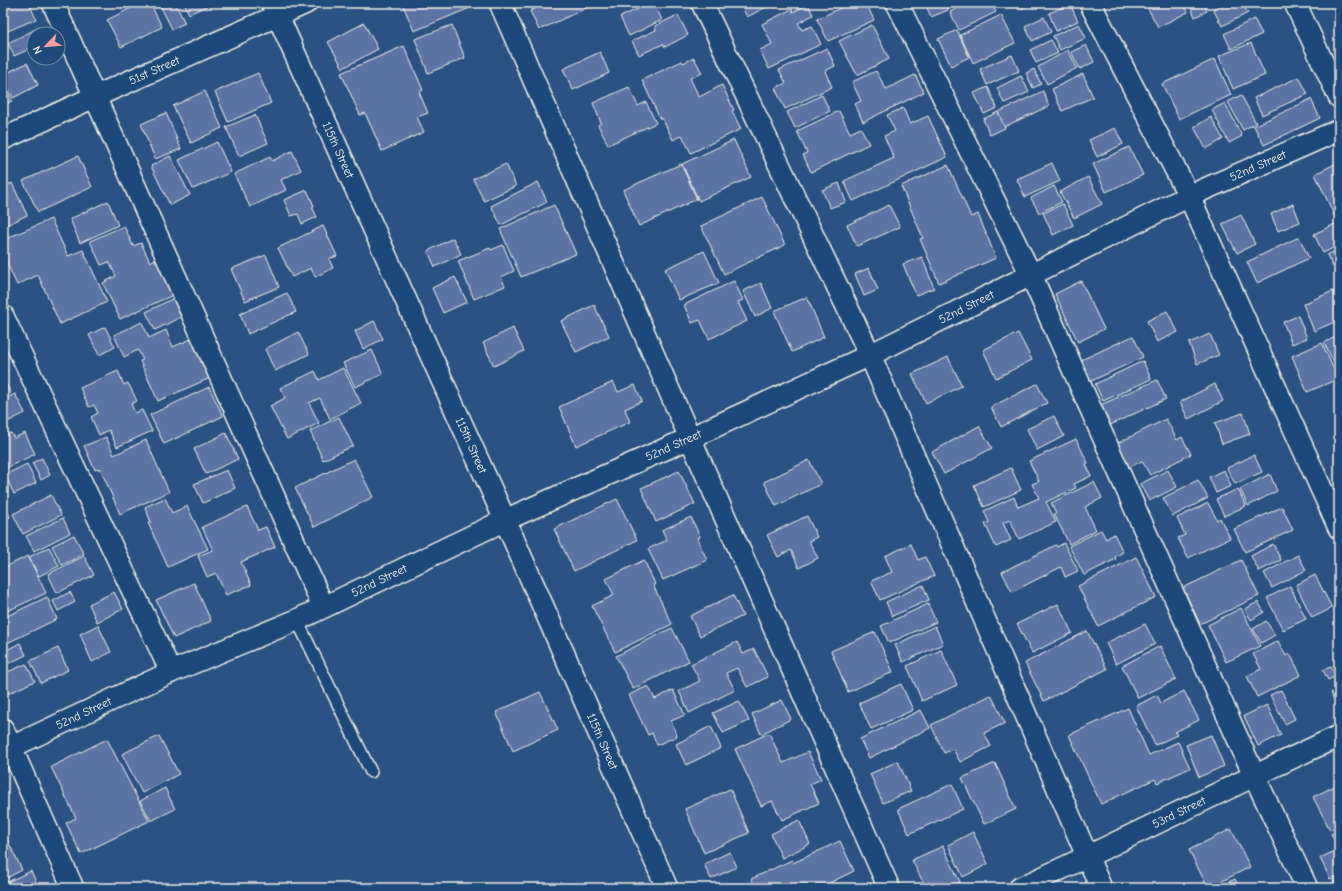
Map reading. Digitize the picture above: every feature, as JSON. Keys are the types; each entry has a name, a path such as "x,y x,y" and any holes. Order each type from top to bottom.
{"street":[{"path":"53,3 323,606"},
{"name":"51st Street","path":"3,139 94,97 274,9 306,3"},
{"path":"500,3 889,888"},
{"path":"702,3 870,355 1101,888"},
{"path":"897,3 1031,275 1254,775 1307,888"},
{"path":"1090,3 1189,196 1339,528"},
{"path":"1295,3 1339,97"},
{"name":"115th Street","path":"274,9 505,520 668,888"},
{"name":"52nd Street","path":"6,742 297,620 323,606 505,520 690,438 870,355 1189,196 1339,130"},
{"path":"3,316 170,672"},
{"name":"53rd Street","path":"1020,888 1087,857 1254,775 1339,736"},
{"path":"6,742 73,888"}],"lane":[{"path":"297,620 370,772"}],"building":[{"path":"3,3 29,3 36,19 3,33"},
{"path":"141,3 150,3 162,27 121,47 107,20"},
{"path":"159,3 175,3 185,23 172,29"},
{"path":"184,3 213,3 189,14"},
{"path":"402,3 474,3 475,6 414,31"},
{"path":"533,3 597,3 539,30 530,11 536,8"},
{"path":"635,3 657,3 654,4 662,20 629,36 620,17 638,9"},
{"path":"740,3 774,3 747,17"},
{"path":"851,3 866,3 874,20 828,41 817,19"},
{"path":"925,3 945,3 948,10 931,17"},
{"path":"968,3 991,3 996,12 959,30 950,12"},
{"path":"1015,3 1032,3 1019,10"},
{"path":"1145,3 1183,3 1188,12 1158,27"},
{"path":"1189,3 1204,3 1207,11 1195,17"},
{"path":"1225,3 1242,3 1248,13 1222,26 1213,9"},
{"path":"808,4 813,15 798,23 802,30 812,26 821,44 769,69 760,50 772,44 762,24 792,9 793,12"},
{"path":"1070,4 1078,21 1056,31 1049,13"},
{"path":"678,15 688,35 665,47 663,44 639,55 632,41 656,30 655,26"},
{"path":"1001,15 1015,43 973,63 960,35"},
{"path":"1044,17 1051,32 1032,41 1025,26"},
{"path":"1254,19 1262,34 1231,49 1224,34"},
{"path":"364,23 378,49 343,68 328,42"},
{"path":"1079,24 1086,38 1060,50 1053,36"},
{"path":"1339,24 1339,42 1333,27"},
{"path":"452,25 465,58 428,73 415,39"},
{"path":"872,25 889,59 857,75 839,41"},
{"path":"957,30 969,57 951,66 938,39"},
{"path":"26,34 26,51 14,56 8,43"},
{"path":"1051,40 1058,53 1036,63 1030,50"},
{"path":"1251,43 1265,75 1233,89 1219,56"},
{"path":"1086,45 1094,62 1080,69 1071,52"},
{"path":"404,46 423,90 419,92 428,113 417,117 424,132 382,151 365,113 360,115 341,73"},
{"path":"827,48 835,66 825,71 832,87 785,109 775,88 786,83 779,70"},
{"path":"1068,50 1077,68 1047,84 1038,67"},
{"path":"600,52 609,73 573,90 563,69"},
{"path":"1012,55 1019,71 987,85 980,69"},
{"path":"694,58 702,73 690,78 699,97 722,85 741,129 691,153 682,135 673,140 662,118 660,119 642,80 682,61 683,63"},
{"path":"1215,59 1231,95 1179,119 1162,84"},
{"path":"26,64 26,66 28,66 38,85 13,98 3,75"},
{"path":"1034,69 1041,84 1033,88 1026,73"},
{"path":"876,71 886,89 915,75 924,92 863,122 855,104 861,101 852,82"},
{"path":"258,73 271,103 228,122 215,92"},
{"path":"1083,74 1093,97 1062,111 1052,89"},
{"path":"1021,76 1029,92 1004,103 997,88"},
{"path":"1299,77 1308,94 1262,115 1254,98"},
{"path":"3,81 12,101 3,105"},
{"path":"629,87 638,106 646,102 656,123 608,145 598,125 601,123 593,103"},
{"path":"988,87 997,108 984,114 974,93"},
{"path":"205,91 222,128 191,143 173,106"},
{"path":"1043,91 1049,106 995,131 988,117"},
{"path":"822,95 830,111 795,128 787,112"},
{"path":"1241,95 1256,123 1243,130 1228,102"},
{"path":"1311,99 1320,118 1264,145 1254,126"},
{"path":"1225,103 1242,136 1229,143 1212,110"},
{"path":"903,108 910,124 928,116 947,157 853,201 844,181 894,158 884,136 895,131 887,115"},
{"path":"839,111 850,133 861,128 869,144 811,172 803,155 807,153 797,131"},
{"path":"998,112 1005,128 990,135 983,119"},
{"path":"166,113 181,149 155,159 141,124"},
{"path":"255,115 268,143 239,156 226,127"},
{"path":"1211,117 1223,139 1206,149 1194,127"},
{"path":"1115,128 1123,144 1097,157 1089,140"},
{"path":"734,140 751,177 699,201 682,164"},
{"path":"217,142 231,172 193,189 179,160"},
{"path":"1129,147 1143,175 1106,192 1093,164"},
{"path":"292,151 301,170 281,180 286,190 250,207 234,174 270,157 272,161"},
{"path":"78,156 92,187 38,212 23,181"},
{"path":"170,156 190,195 170,205 151,166"},
{"path":"1339,162 1339,213 1334,215 1315,174"},
{"path":"1052,163 1060,181 1025,197 1017,179"},
{"path":"506,164 516,186 484,201 473,179"},
{"path":"681,164 697,199 639,226 623,190"},
{"path":"948,165 971,217 978,214 996,258 939,283 920,239 923,238 901,186"},
{"path":"1088,177 1102,204 1074,218 1060,192"},
{"path":"538,182 547,202 501,225 491,206"},
{"path":"12,183 27,215 3,227 3,187"},
{"path":"839,183 846,202 830,208 822,190"},
{"path":"1054,186 1062,202 1039,213 1031,198"},
{"path":"307,190 314,206 312,207 317,217 302,224 298,214 291,216 284,200"},
{"path":"762,197 785,245 724,274 701,226"},
{"path":"108,201 118,225 80,243 70,219"},
{"path":"1063,204 1073,225 1053,235 1043,213"},
{"path":"1293,204 1300,222 1278,231 1271,214"},
{"path":"554,205 576,254 521,277 500,229"},
{"path":"889,205 900,227 857,246 847,225"},
{"path":"1241,215 1255,244 1237,253 1222,224"},
{"path":"51,219 68,256 83,250 107,302 60,324 38,275 17,285 3,255 3,240"},
{"path":"1339,222 1339,245 1323,253 1314,234"},
{"path":"124,226 133,246 141,243 150,262 158,258 175,294 120,319 103,283 116,276 109,262 101,265 90,241"},
{"path":"323,226 337,256 329,259 333,268 315,277 311,268 292,277 278,248"},
{"path":"1299,237 1309,258 1257,283 1247,262"},
{"path":"453,238 461,254 435,267 428,251"},
{"path":"503,245 514,271 501,277 505,286 474,299 458,261 490,248 491,250"},
{"path":"1339,249 1339,264 1333,267 1327,255"},
{"path":"704,251 719,283 679,300 665,269"},
{"path":"266,255 279,287 245,301 231,269"},
{"path":"922,257 934,288 916,295 903,264"},
{"path":"869,268 878,290 864,296 855,274"},
{"path":"455,277 467,302 443,313 432,288"},
{"path":"734,281 743,300 738,302 747,321 709,339 700,320 692,323 684,305"},
{"path":"1081,281 1104,329 1078,342 1055,294"},
{"path":"761,283 772,308 755,317 743,291"},
{"path":"1333,291 1339,304 1339,320 1314,331 1303,304"},
{"path":"287,293 296,312 248,334 240,314"},
{"path":"807,297 824,337 792,352 774,311"},
{"path":"174,298 183,316 155,330 146,312"},
{"path":"594,305 609,336 576,352 561,321"},
{"path":"1167,311 1178,332 1157,342 1147,321"},
{"path":"1298,316 1307,338 1292,344 1283,322"},
{"path":"374,321 383,339 363,349 355,331"},
{"path":"142,322 149,338 166,330 173,347 193,338 210,378 158,401 140,361 143,360 138,350 124,357 114,335"},
{"path":"105,327 115,347 99,355 89,335"},
{"path":"513,328 524,351 494,366 483,343"},
{"path":"298,332 309,354 275,371 265,349"},
{"path":"1018,333 1032,360 996,378 983,350"},
{"path":"1210,334 1219,355 1197,364 1189,343"},
{"path":"1339,335 1339,373 1324,343"},
{"path":"1133,336 1143,357 1089,382 1079,361"},
{"path":"1322,343 1338,379 1307,392 1292,356"},
{"path":"372,350 383,374 355,387 343,363"},
{"path":"948,357 962,386 926,403 912,374"},
{"path":"1143,361 1151,379 1103,401 1095,384"},
{"path":"3,364 7,372 3,374"},
{"path":"343,368 361,403 330,419 320,398 309,403 319,423 287,439 270,406 285,398 280,388 315,371 319,380"},
{"path":"118,371 124,385 128,383 137,401 131,404 135,413 142,410 152,431 117,447 109,430 99,435 91,417 98,413 94,405 89,407 80,388"},
{"path":"3,378 11,393 3,397"},
{"path":"1157,380 1166,399 1108,426 1098,406"},
{"path":"613,382 618,392 635,385 642,401 625,409 630,422 576,446 559,407"},
{"path":"1037,384 1047,403 1001,427 991,407"},
{"path":"1215,384 1223,401 1188,419 1180,402"},
{"path":"209,387 223,416 164,444 150,415"},
{"path":"15,394 25,413 3,424 3,400"},
{"path":"1243,413 1250,434 1222,444 1215,423"},
{"path":"1054,416 1064,436 1037,450 1027,429"},
{"path":"339,417 353,446 323,460 310,431"},
{"path":"1166,419 1177,440 1182,437 1191,454 1150,475 1142,461 1124,470 1112,446"},
{"path":"979,426 992,448 944,474 932,452"},
{"path":"11,433 14,438 25,433 35,454 6,468 3,462 3,436"},
{"path":"226,433 238,459 206,474 194,449"},
{"path":"106,437 114,455 146,440 169,492 120,514 100,468 95,470 84,446"},
{"path":"1076,439 1088,463 1086,464 1091,476 1074,484 1076,488 1046,502 1056,522 1019,539 1010,520 1003,523 1011,540 996,547 985,524 989,522 984,511 1014,497 1018,507 1039,498 1032,484 1039,481 1029,461"},
{"path":"1254,455 1262,472 1235,484 1227,468"},
{"path":"42,458 50,475 41,480 32,463"},
{"path":"354,459 373,497 314,527 295,488"},
{"path":"809,460 821,484 776,506 764,482"},
{"path":"27,464 36,483 14,494 5,475"},
{"path":"1011,468 1021,490 984,507 974,485"},
{"path":"227,470 235,488 203,503 194,484"},
{"path":"1168,470 1177,487 1149,501 1140,484"},
{"path":"1224,470 1231,486 1216,493 1209,477"},
{"path":"679,471 695,504 656,522 641,488"},
{"path":"1270,474 1277,491 1248,506 1240,489"},
{"path":"1198,480 1208,498 1173,516 1163,498"},
{"path":"1094,482 1102,498 1085,507 1096,530 1069,544 1054,514 1056,513 1051,503"},
{"path":"1238,489 1246,506 1224,516 1216,499"},
{"path":"51,495 61,515 23,534 13,514"},
{"path":"165,498 172,513 187,506 208,549 168,567 148,523 151,522 145,507"},
{"path":"617,499 637,540 574,571 554,529"},
{"path":"3,503 10,517 3,521"},
{"path":"1208,503 1217,520 1220,518 1230,538 1188,558 1178,538 1185,535 1177,518"},
{"path":"247,507 258,530 266,527 275,547 241,562 251,585 226,595 216,573 207,577 198,556 213,550 202,527"},
{"path":"1282,507 1293,530 1245,552 1234,529"},
{"path":"807,516 817,537 809,541 818,558 799,568 791,550 778,557 767,535"},
{"path":"691,517 700,537 697,538 707,560 663,580 648,549 667,540 662,530"},
{"path":"63,518 70,533 34,551 26,536"},
{"path":"1101,530 1106,539 1114,534 1123,552 1115,557 1116,559 1084,575 1069,546"},
{"path":"74,535 84,554 62,565 52,546"},
{"path":"1064,543 1078,571 1065,577 1061,567 1012,592 1002,572 1056,545 1057,547"},
{"path":"911,544 918,560 925,557 934,576 880,600 871,581 892,572 885,556"},
{"path":"1273,544 1281,560 1259,571 1251,556"},
{"path":"49,547 59,566 39,576 29,557"},
{"path":"1298,555 1306,570 1272,588 1264,573"},
{"path":"28,556 46,593 3,613 3,568"},
{"path":"84,556 94,575 57,593 48,574"},
{"path":"1136,557 1156,597 1098,626 1078,586"},
{"path":"644,560 655,584 653,585 672,624 615,652 592,606 614,595 606,579"},
{"path":"1241,560 1259,596 1200,624 1183,588"},
{"path":"1315,575 1332,608 1312,618 1296,585"},
{"path":"194,583 211,621 174,638 156,600"},
{"path":"923,585 929,600 892,616 886,602"},
{"path":"1290,586 1306,619 1283,630 1267,598"},
{"path":"70,592 75,602 58,611 53,601"},
{"path":"114,592 123,609 97,622 89,604"},
{"path":"733,595 743,616 700,636 690,616"},
{"path":"47,597 57,619 5,644 3,639 3,618"},
{"path":"1258,602 1264,612 1251,620 1245,609"},
{"path":"928,604 936,622 889,643 881,626"},
{"path":"1058,604 1072,633 1032,653 1017,624"},
{"path":"1241,608 1260,646 1226,662 1208,625"},
{"path":"1266,621 1275,635 1261,643 1253,629"},
{"path":"1145,624 1155,644 1116,664 1106,643"},
{"path":"98,625 111,652 92,662 80,634"},
{"path":"935,626 943,644 903,662 895,645"},
{"path":"672,628 689,661 633,689 616,656"},
{"path":"1087,631 1107,669 1044,701 1025,663"},
{"path":"875,632 893,672 848,692 831,651"},
{"path":"1278,641 1286,656 1290,654 1301,675 1257,697 1247,676 1261,669 1253,654"},
{"path":"737,642 743,654 754,649 768,677 747,687 737,668 726,673 735,690 689,713 679,691 700,681 691,664"},
{"path":"20,643 26,655 3,666 3,652"},
{"path":"1160,646 1176,679 1138,698 1122,666"},
{"path":"58,648 68,670 41,683 30,661"},
{"path":"941,650 957,685 922,701 907,666"},
{"path":"1339,663 1339,675 1334,665"},
{"path":"26,664 35,681 5,695 3,690 3,674"},
{"path":"1331,667 1336,676 1328,680 1323,670"},
{"path":"901,684 913,710 871,729 859,703"},
{"path":"648,686 655,699 673,690 685,715 671,721 677,736 657,745 652,733 648,735 629,695"},
{"path":"1339,689 1339,706 1337,707 1331,693"},
{"path":"1281,690 1295,719 1285,724 1270,695"},
{"path":"1184,691 1199,720 1175,732 1177,735 1155,745 1136,706 1157,695 1161,703"},
{"path":"540,692 558,730 513,751 496,712"},
{"path":"991,695 1005,723 984,733 991,746 960,762 953,749 944,753 931,725"},
{"path":"782,700 791,719 761,734 752,714"},
{"path":"739,701 749,721 723,733 713,713"},
{"path":"1267,705 1281,735 1258,746 1244,716"},
{"path":"1128,708 1149,755 1178,742 1190,768 1157,783 1155,779 1101,804 1069,735"},
{"path":"921,710 930,728 869,758 860,739"},
{"path":"711,726 721,748 686,765 676,744"},
{"path":"769,733 783,763 808,752 821,779 810,784 819,803 782,820 772,801 761,806 735,749"},
{"path":"1211,735 1224,766 1199,777 1186,745"},
{"path":"159,736 179,774 142,793 122,754"},
{"path":"107,739 149,821 81,854 66,823 76,818 51,767"},
{"path":"898,761 911,791 883,803 870,774"},
{"path":"995,763 1016,809 984,824 962,778"},
{"path":"952,784 963,809 909,834 898,809"},
{"path":"1339,784 1339,825 1330,830 1313,797"},
{"path":"165,788 175,809 151,821 140,801"},
{"path":"730,789 749,833 704,853 685,809"},
{"path":"799,820 810,844 782,858 771,834"},
{"path":"1231,829 1250,867 1208,888 1189,850"},
{"path":"1339,829 1339,846 1338,847 1331,834"},
{"path":"973,832 988,864 963,877 948,845"},
{"path":"6,837 22,870 3,880 3,839"},
{"path":"840,841 854,871 821,888 755,888 751,879 792,860 793,863"},
{"path":"943,846 960,882 948,888 926,888 912,860"},
{"path":"1339,849 1339,875 1330,879 1320,858"},
{"path":"730,852 737,867 711,879 704,864"},
{"path":"31,871 39,888 3,888 3,884"},
{"path":"1339,877 1339,888 1337,888 1333,880"},
{"path":"1235,879 1239,888 1216,888"}]}
